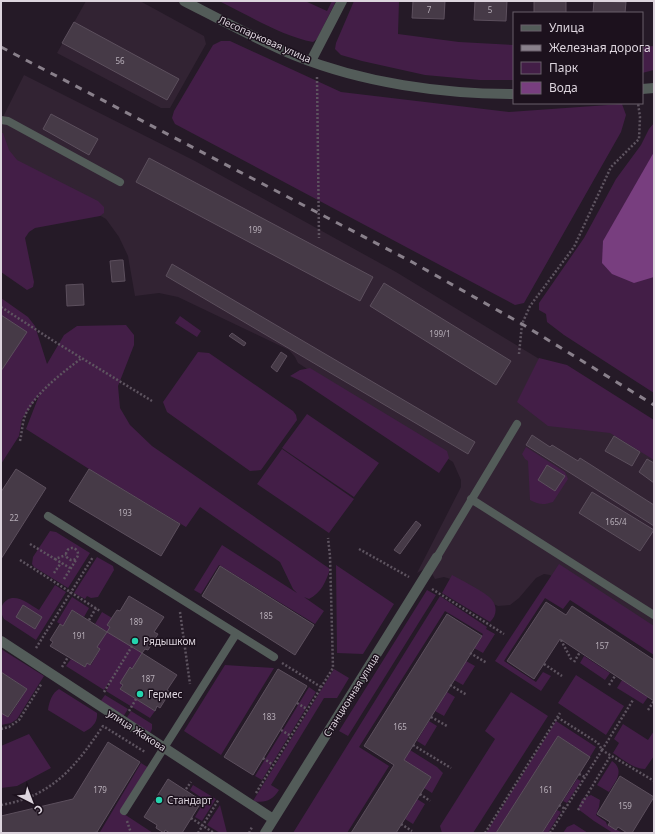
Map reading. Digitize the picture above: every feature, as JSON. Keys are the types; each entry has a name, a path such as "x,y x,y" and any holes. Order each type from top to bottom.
{"street":[{"name":"Лесопарковая улица","path":"184,1 297,56 366,78 423,89 478,94 513,94"},
{"path":"311,60 342,1"},
{"path":"643,89 654,88"},
{"name":"Станционная улица","path":"265,833 437,557"},
{"name":"улица Жакова","path":"1,641 273,819"}],"lane":[{"path":"1,120 8,121 120,182"},
{"path":"437,557 517,424"},
{"path":"471,499 654,615"},
{"path":"48,516 274,657"},
{"path":"124,811 236,634"}],"path":[{"path":"317,72 319,238"},
{"path":"519,354 522,324 530,306 574,247 611,167 639,139 640,117 638,104"},
{"path":"1,307 152,401"},
{"path":"20,441 25,416 36,398 61,373 82,358"},
{"path":"250,803 333,668 330,556 328,538"},
{"path":"30,544 70,568"},
{"path":"36,648 98,547"},
{"path":"55,559 66,555 68,550 73,548 78,552 77,557 64,579"},
{"path":"359,550 409,577"},
{"path":"66,555 70,559 74,560 77,557"},
{"path":"20,560 100,611"},
{"path":"54,573 61,563"},
{"path":"429,588 504,634"},
{"path":"178,597 192,702"},
{"path":"89,620 96,608"},
{"path":"561,640 573,662 580,652"},
{"path":"104,692 132,646"},
{"path":"470,653 487,663"},
{"path":"274,657 321,687"},
{"path":"544,664 562,676"},
{"path":"1,729 9,727 19,720 49,673"},
{"path":"609,685 615,676"},
{"path":"450,685 467,695"},
{"path":"550,833 633,700"},
{"path":"648,710 654,701"},
{"path":"297,703 307,709"},
{"path":"485,833 560,713"},
{"path":"431,716 447,726"},
{"path":"557,717 598,743 602,750"},
{"path":"1,805 30,797 57,782 73,766 103,726 156,760"},
{"path":"280,730 291,736"},
{"path":"413,745 451,768"},
{"path":"606,752 654,782"},
{"path":"578,810 611,755"},
{"path":"263,758 273,765"},
{"path":"579,774 585,777"},
{"path":"186,789 191,782"},
{"path":"420,794 430,801"},
{"path":"198,833 219,799"},
{"path":"559,806 565,809"},
{"path":"191,818 214,833"},
{"path":"401,824 412,831"}],"shaded area":[{"path":"86,1 140,1 204,36 206,44 170,108 161,108 57,53"},
{"path":"24,75 195,161 396,272 559,371 654,431 654,640 550,575 544,574 536,578 519,598 510,605 498,606 457,581 444,577 435,579 431,572 424,569 417,573 461,487 461,480 453,462 298,363 289,350 178,297 159,293 135,296 128,256 119,237 106,219 1,151 1,121"}],"green space":[{"path":"219,1 305,1 327,11 332,1 336,1 317,39 313,42 277,30"},
{"path":"354,1 399,1 398,34 459,42 513,45 513,80 480,80 425,75 341,55 335,49 336,43"},
{"path":"221,41 230,41 341,92 509,112 622,104 626,115 621,132 524,303 515,305 175,124 172,118 174,111 213,45"},
{"path":"654,46 654,70 643,73 643,47"},
{"path":"654,123 654,393 564,335 547,322 546,314 539,310 539,303 584,238 616,179 641,145 649,129"},
{"path":"1,133 3,133 9,150 17,160 98,201 104,207 104,213 100,216 35,228 29,232 25,238 34,282 33,287 27,290 1,272"},
{"path":"1,298 28,317 35,326 47,364 64,335 77,326 126,325 134,335 134,345 118,386 120,408 130,425 152,446 330,569 325,583 317,594 309,599 304,597 324,611 315,624 219,565 201,594 194,590 222,545 297,593 293,589 280,562 200,507 186,527 89,469 26,429 40,393 22,419 19,436 1,464 1,371 26,332 1,315"},
{"path":"180,316 201,331 197,337 175,323"},
{"path":"198,352 209,353 293,411 296,415 297,420 261,470 250,471 167,412 163,402"},
{"path":"539,358 567,365 654,420 654,460 610,433 548,426 517,402"},
{"path":"310,368 447,451 449,458 439,473 301,381 290,376 300,370"},
{"path":"307,414 379,463 354,497 282,448"},
{"path":"526,447 565,472 568,479 553,502 542,504 530,500 528,461 522,454"},
{"path":"282,449 354,499 329,533 257,484"},
{"path":"50,531 56,532 90,553 68,588 34,567 32,564 33,557"},
{"path":"97,557 113,566 114,570 98,597 91,598 87,596 85,599 74,593"},
{"path":"559,564 654,626 654,655 570,600 563,609 545,598 504,661 536,682 543,672 551,676 541,691 495,661"},
{"path":"336,565 394,604 363,654 337,653"},
{"path":"452,575 480,590 492,600 496,612 490,622 442,593"},
{"path":"55,585 66,592 36,640 4,619 1,608 7,600 16,598 39,610"},
{"path":"427,590 436,595 348,736 339,731"},
{"path":"440,596 487,627 486,629 495,634 483,653 474,648 483,634 445,611 359,747 389,766 347,833 293,833"},
{"path":"72,597 89,608 84,617 72,610 63,626 57,622"},
{"path":"102,612 112,618 108,626 142,653 132,669 130,667 120,689 155,711 150,718 106,691 110,683 109,682 104,690 66,666 71,659 85,667 87,663 91,665 100,649 97,647 107,632 95,624"},
{"path":"1,649 44,676 17,719 11,723 1,725 1,713 9,717 27,689 1,672"},
{"path":"584,656 610,673 605,680 580,663"},
{"path":"466,661 475,666 463,685 454,680"},
{"path":"225,665 274,668 221,755 184,731"},
{"path":"334,669 349,678 337,698 324,698 271,785 279,790 274,797 261,802 253,801"},
{"path":"576,675 624,706 606,735 558,703"},
{"path":"622,680 648,697 643,704 617,688"},
{"path":"309,687 316,692 262,780 255,776"},
{"path":"59,689 97,713 95,722 90,729 84,732 48,710 51,698"},
{"path":"447,692 455,697 444,716 435,711"},
{"path":"511,692 548,716 473,833 442,833 440,826 495,739 485,731"},
{"path":"105,695 128,709 123,717 100,702"},
{"path":"131,711 152,724 150,733 126,719"},
{"path":"429,721 437,726 425,746 417,741"},
{"path":"556,721 596,747 590,757 558,736 496,833 486,833"},
{"path":"623,724 648,740 654,731 654,756 645,769 632,766 613,753 619,743 614,739"},
{"path":"29,734 51,768 17,786 1,788 1,746"},
{"path":"410,750 437,767 443,773 432,793 424,788 431,777 404,760"},
{"path":"612,761 616,764 619,772 609,792 597,785"},
{"path":"141,763 149,768 121,812 153,833 97,833 100,832"},
{"path":"577,779 581,781 567,803 563,801"},
{"path":"193,785 216,799 202,821 195,817 205,800 190,790"},
{"path":"591,795 600,800 596,815 606,822 607,825 623,833 613,833 578,809 582,799"},
{"path":"417,799 425,804 413,824 405,819"},
{"path":"220,805 227,833 220,833 207,825"},
{"path":"557,810 561,812 548,833 543,832"},
{"path":"574,824 588,833 563,833 567,827"}],"water":[{"path":"654,152 654,277 634,283 612,274 602,263 603,241"}],"building":[{"path":"413,1 445,1 444,19 412,18"},
{"path":"475,1 507,1 506,21 474,20"},
{"path":"534,1 566,1 566,12 534,12"},
{"path":"594,1 626,2 625,12 593,12"},
{"path":"74,22 179,79 167,100 62,43"},
{"path":"51,114 98,139 89,155 43,129"},
{"path":"149,158 373,277 360,301 136,182"},
{"path":"123,260 125,281 112,282 110,261"},
{"path":"172,264 475,442 468,454 166,276"},
{"path":"384,283 511,361 496,385 370,306"},
{"path":"83,284 84,305 67,306 66,285"},
{"path":"1,315 27,332 1,371"},
{"path":"232,333 246,343 244,346 229,336"},
{"path":"281,352 287,356 277,372 271,367"},
{"path":"532,435 550,447 552,445 578,461 580,458 654,505 654,526 526,445"},
{"path":"614,436 640,452 632,466 605,451"},
{"path":"647,459 654,463 654,483 639,472"},
{"path":"547,465 565,476 555,491 538,480"},
{"path":"16,469 46,488 1,559 1,492"},
{"path":"89,469 180,524 161,556 69,501"},
{"path":"592,492 654,530 640,551 579,513"},
{"path":"416,521 421,525 400,554 394,550"},
{"path":"220,566 314,625 295,655 202,596"},
{"path":"129,596 164,617 154,632 158,634 148,650 145,649 142,653 107,632 110,627 107,625 117,610 120,611"},
{"path":"546,602 566,615 572,606 654,660 654,701 560,639 534,679 507,661"},
{"path":"23,605 42,617 35,629 16,617"},
{"path":"72,610 107,632 97,647 100,649 90,665 87,663 85,667 50,646 53,642 50,640 60,624 63,626"},
{"path":"447,614 482,636 404,760 431,777 396,833 351,833 394,765 364,746"},
{"path":"142,653 177,675 167,690 170,692 160,708 157,706 155,711 120,689 123,685 120,683 130,667 132,669"},
{"path":"278,669 307,686 253,775 224,757"},
{"path":"1,672 27,689 8,717 1,713"},
{"path":"558,736 590,757 542,833 496,833"},
{"path":"108,742 140,762 97,832 1,833 1,816 73,799"},
{"path":"620,776 654,797 632,833 627,833 618,827 616,830 608,825 610,822 597,814"},
{"path":"168,779 202,801 182,833 170,833 165,830 164,833 156,828 157,825 144,817"}],"railway":[{"path":"1,47 412,262 522,324 654,405"}],"place":[{"name":"Рядышком","path":"135,641"},
{"name":"Гермес","path":"140,694"},
{"name":"Стандарт","path":"159,800"}]}
